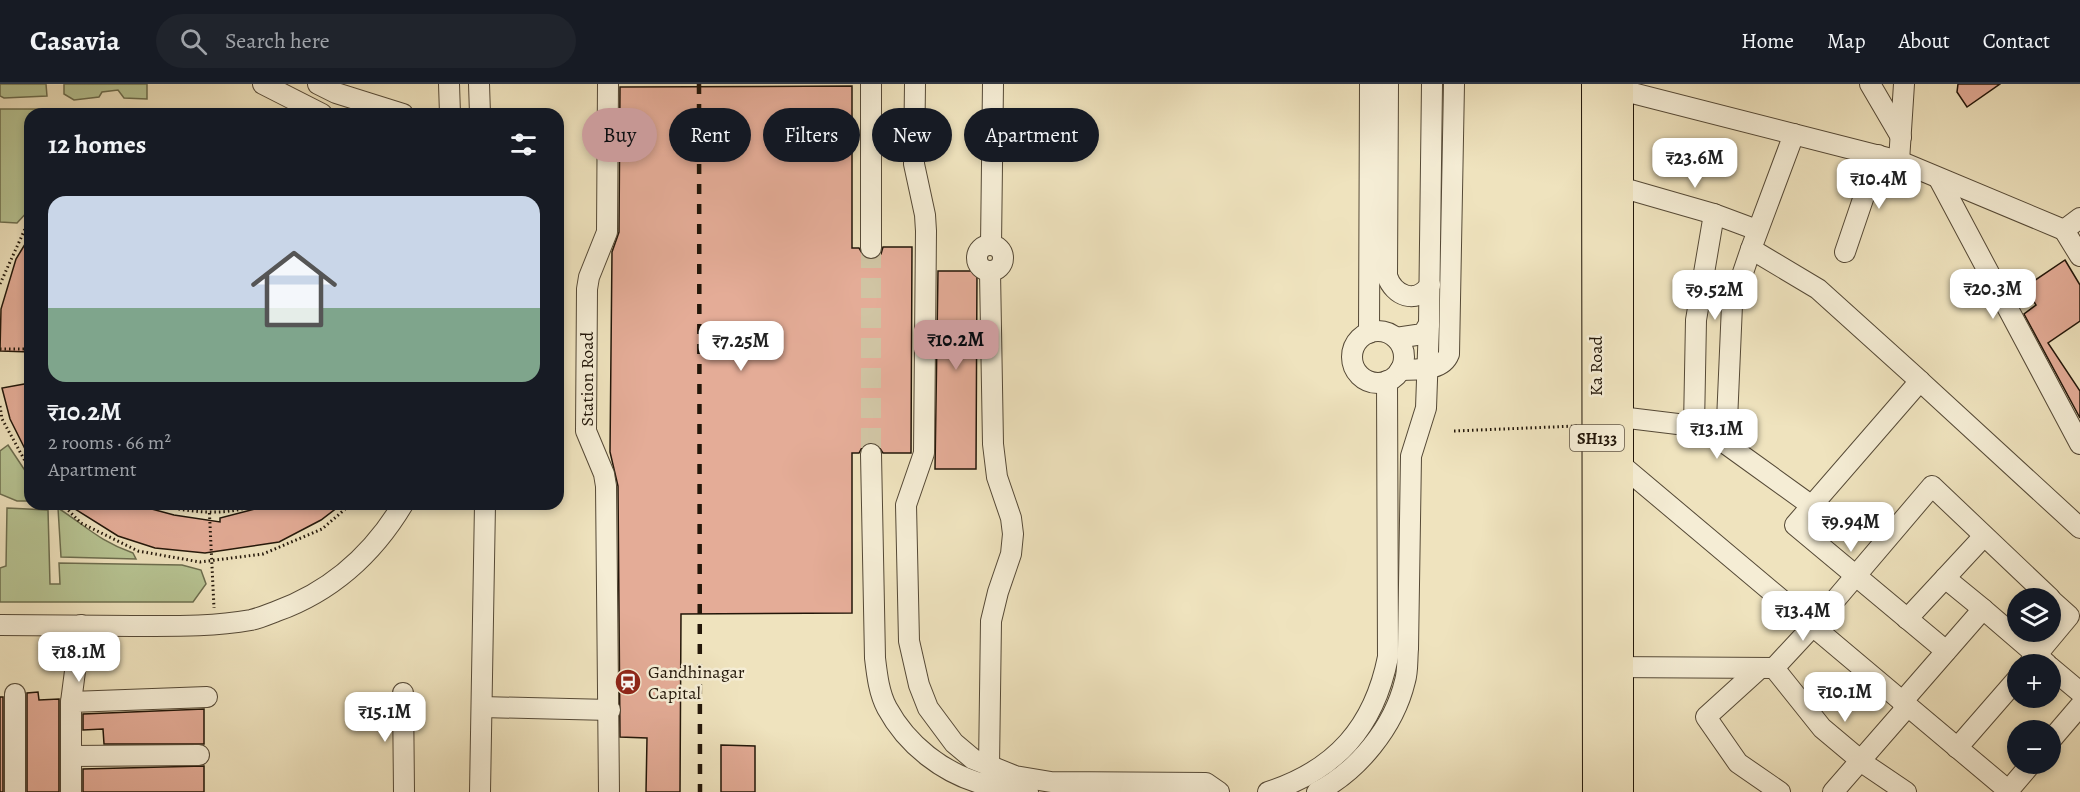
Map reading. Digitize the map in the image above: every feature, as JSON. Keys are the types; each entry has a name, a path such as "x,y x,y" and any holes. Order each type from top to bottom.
{"main road":[{"name":"Ka Road","path":"1596,792 1608,667 1620,464 1608,421 1620,187 1608,85"},
{"name":"Ka Road","path":"1608,85 1608,667 1620,792"}],"street":[{"path":"262,84 310,108"},
{"path":"448,84 450,108"},
{"path":"479,84 480,108"},
{"name":"Station Road","path":"608,84 607,232 589,277 587,289 586,431 604,474 606,486 610,710 609,792"},
{"path":"871,84 871,248"},
{"path":"915,84 914,164 925,215 926,231 924,430 923,461 906,505 909,641 919,685 928,708 954,743 973,759 1014,776 1051,782 1206,783 1219,792"},
{"path":"989,767 991,621 1011,554 1013,534 1011,518 997,477 993,444 990,272 982,269 977,258 980,250 992,245 993,84"},
{"path":"1369,333 1370,84"},
{"path":"1388,84 1387,268 1389,282 1403,296 1419,295 1430,285"},
{"path":"1317,792 1353,767 1378,737 1395,710 1406,680 1411,456 1426,408 1428,368 1432,84"},
{"path":"1429,324 1423,334 1396,338 1381,331 1369,333 1358,340 1354,348 1353,364 1362,378 1379,383 1394,376 1439,366 1446,361 1449,354 1454,84"},
{"path":"1870,84 1901,137"},
{"path":"1899,161 1904,84"},
{"path":"1608,85 1899,161 2064,230 2080,256"},
{"path":"324,108 331,87 386,108"},
{"path":"1726,444 1732,305 1794,134"},
{"path":"1845,252 1878,155"},
{"path":"1939,179 2080,444"},
{"path":"1620,187 1714,214 1754,240 1818,289 2080,528"},
{"path":"1694,426 1696,320 1714,214"},
{"path":"2064,230 2080,218"},
{"path":"1268,792 1308,776 1339,754 1367,716 1384,677 1388,657 1388,448 1394,376 1404,354 1396,338"},
{"path":"1920,381 1795,525 1946,651"},
{"path":"1608,421 1694,426 1726,444 1812,506"},
{"path":"871,454 875,658 878,684 886,707 904,732 927,757 968,780 1028,792"},
{"path":"1620,464 2009,791 2023,774"},
{"path":"1780,792 1738,763 1706,717 1767,668 1813,626 1932,486 2038,588"},
{"path":"0,625 214,625 254,619 296,604 325,589 360,561 389,528 400,510"},
{"path":"480,792 484,510"},
{"path":"1907,619 1984,536"},
{"path":"1945,578 1983,609 2031,654"},
{"path":"2048,654 2075,620 2061,608"},
{"path":"1833,792 1946,651 1983,609"},
{"path":"71,792 71,702 81,626"},
{"path":"1608,667 1767,668 1822,728 1860,760 1906,792"},
{"path":"2061,678 2080,693"},
{"path":"1957,748 2007,691"},
{"path":"403,693 404,792"},
{"path":"15,694 15,792"},
{"path":"71,702 207,697"},
{"path":"2061,728 2080,706"},
{"path":"482,707 610,710"},
{"path":"71,756 199,755"}],"path":[{"path":"0,284 24,231"},
{"path":"0,349 24,349"},
{"path":"0,406 2,419 24,459"},
{"path":"1454,431 1608,421"},
{"path":"68,510 81,523 138,551 200,562 263,554 322,529 344,510"},
{"path":"181,510 196,513 228,510"},
{"path":"210,512 214,625"}],"green space":[{"path":"0,84 46,84 47,96 4,98 0,96"},
{"path":"64,84 147,84 147,99 124,98 118,90 102,92 99,97 74,100 64,94"},
{"path":"0,109 24,109 24,215 17,223 0,222"},
{"path":"8,445 24,469 24,501 17,501 0,494 0,451"},
{"path":"7,508 48,510 50,584 60,584 59,563 182,565 201,570 206,584 193,602 0,602 0,568 6,566"},
{"path":"58,510 102,538 133,553 136,559 61,557"}],"building":[{"path":"1958,84 2000,84 1967,107 1957,92"},
{"path":"852,86 852,108 763,108 763,162 852,162 852,248 859,248 865,258 872,260 881,254 883,247 912,247 911,453 883,453 877,444 871,442 864,444 859,453 852,453 852,613 681,614 680,792 646,792 647,738 620,737 618,486 610,452 612,252 619,232 619,162 657,162 657,108 620,108 620,87"},
{"path":"24,246 24,352 0,351 1,309 16,259"},
{"path":"2065,260 2080,285 2080,321 2048,343 2080,391 2080,418 2024,314 2036,305 2025,287"},
{"path":"938,271 977,271 976,469 935,469"},
{"path":"24,384 24,447 10,419 2,388"},
{"path":"77,510 155,510 220,522 220,518 251,510 334,510 321,520 279,542 205,553 155,548 118,536"},
{"path":"38,692 39,700 59,699 59,792 27,792 27,693"},
{"path":"0,697 3,697 3,792 0,792"},
{"path":"204,709 204,744 104,744 103,729 83,730 83,714"},
{"path":"721,745 755,746 755,792 721,792"},
{"path":"204,766 204,792 83,792 83,769"}],"tunnel":[{"path":"871,248 871,454"}],"railway":[{"path":"699,84 700,792"}],"place":[{"name":"Gandhinagar Capital","path":"628,682"}]}
